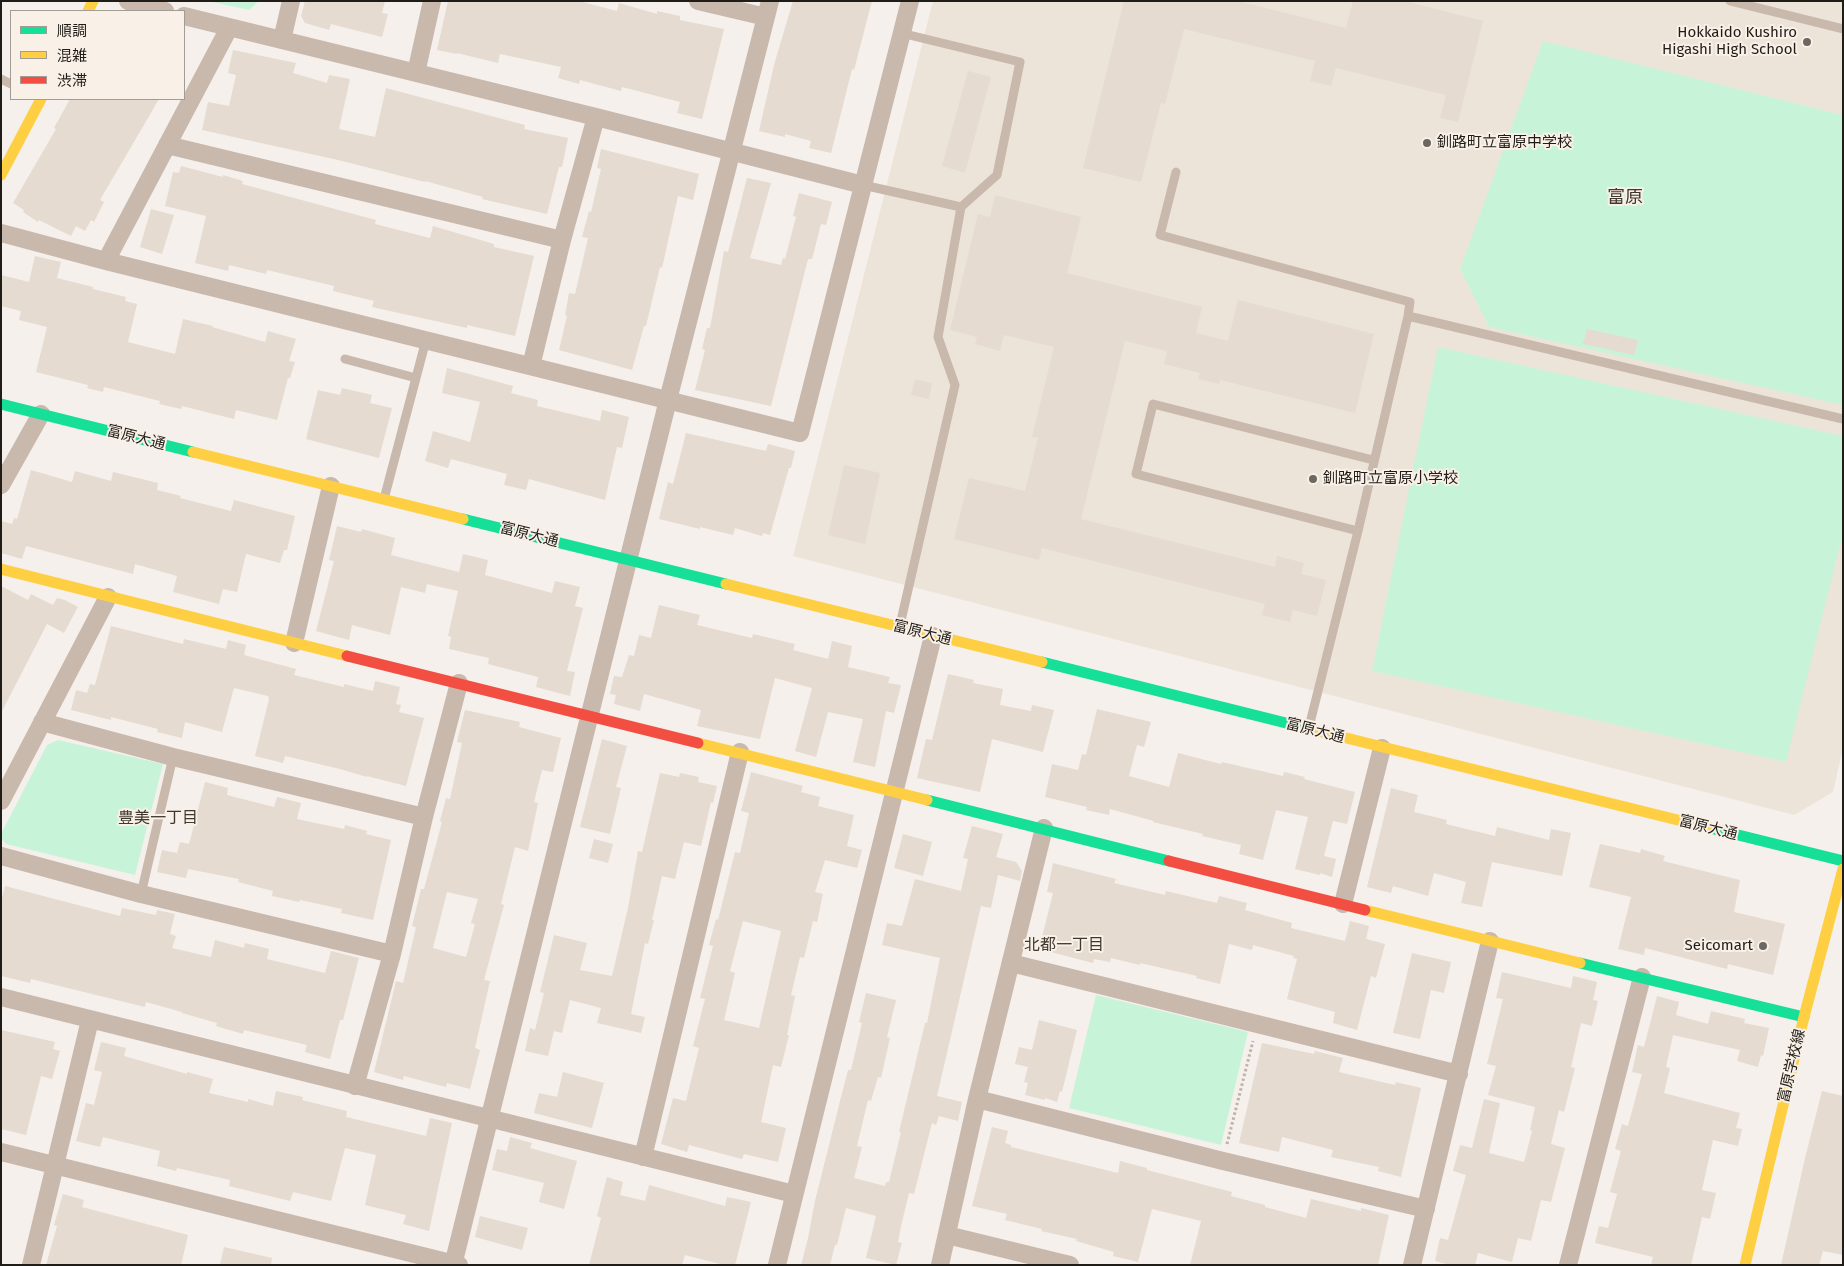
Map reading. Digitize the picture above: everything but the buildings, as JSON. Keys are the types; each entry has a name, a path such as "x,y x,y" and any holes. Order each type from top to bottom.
{"street":[{"path":"128,1 161,10"},
{"path":"282,40 291,1"},
{"path":"416,73 432,1"},
{"path":"1,1152 455,1264 668,400 768,9 698,1"},
{"path":"1,233 106,261 800,433 910,1"},
{"path":"185,16 596,117 863,185"},
{"path":"106,261 229,28"},
{"path":"1,175 39,100"},
{"path":"531,366 562,240 596,117"},
{"path":"167,145 562,240"},
{"name":"富原大通","path":"1,404 1843,862"},
{"path":"1,485 41,414"},
{"path":"294,643 331,486"},
{"path":"1,569 740,752 1490,941 1804,1017"},
{"path":"1,801 108,596"},
{"path":"777,1265 933,636"},
{"path":"355,1086 392,954 424,817 459,683"},
{"path":"42,722 173,757 424,817"},
{"path":"1343,904 1382,748"},
{"path":"643,1157 740,752"},
{"path":"940,1265 977,1099 1044,828"},
{"path":"1,856 140,894 392,954"},
{"name":"富原学校線","path":"1745,1265 1804,1017 1843,869"},
{"path":"1412,1265 1490,941"},
{"path":"1011,963 1459,1074"},
{"path":"1568,1265 1642,977"},
{"path":"1,997 794,1194"},
{"path":"31,1265 90,1020"},
{"path":"977,1099 1223,1161 1426,1208"},
{"path":"947,1235 1070,1265"}],"lane":[{"path":"1730,1 1843,29"},
{"path":"899,627 955,385 938,337 961,207 997,176 1020,62 902,33"},
{"path":"1176,172 1160,235 1410,302 1358,531 1308,730"},
{"path":"863,185 961,207"},
{"path":"1408,316 1843,419"},
{"path":"384,499 426,340"},
{"path":"345,359 416,378"},
{"path":"1358,531 1136,474 1153,404 1373,460"},
{"path":"140,894 173,757"}],"path":[{"path":"1223,1161 1257,1024"}],"shaded area":[{"path":"933,1 1843,1 1843,748 1833,792 1794,815 793,556"}],"green space":[{"path":"208,1 259,1 249,10"},
{"path":"1543,41 1843,115 1843,405 1489,327 1460,269"},
{"path":"1438,347 1843,436 1843,533 1786,762 1372,671"},
{"path":"58,740 163,764 135,875 6,844 1,838 1,834 47,745"},
{"path":"1096,995 1248,1032 1221,1145 1069,1108"}],"traffic: fast":[{"path":"1,404 193,452"},
{"path":"463,519 726,584"},
{"path":"1042,662 1306,728"},
{"path":"927,800 1169,861"},
{"path":"1706,827 1843,861"},
{"path":"1580,963 1804,1017"}],"traffic: slow":[{"path":"88,10 93,1"},
{"path":"1,175 40,100"},
{"path":"193,452 463,519"},
{"path":"1,569 347,656"},
{"path":"726,584 1042,662"},
{"path":"1306,728 1706,827"},
{"path":"698,743 927,800"},
{"path":"1745,1265 1804,1017 1843,869"},
{"path":"1365,910 1580,963"}],"traffic: jam":[{"path":"347,656 698,743"},
{"path":"1169,861 1365,910"}],"place":[{"name":"Hokkaido Kushiro Higashi High School","path":"1807,42"},
{"name":"釧路町立富原中学校","path":"1427,143"},
{"name":"釧路町立富原小学校","path":"1313,479"},
{"name":"Seicomart","path":"1763,946"}],"district":[{"name":"富原","path":"1625,198"},
{"name":"豊美一丁目","path":"158,819"},
{"name":"北都一丁目","path":"1064,946"}]}
